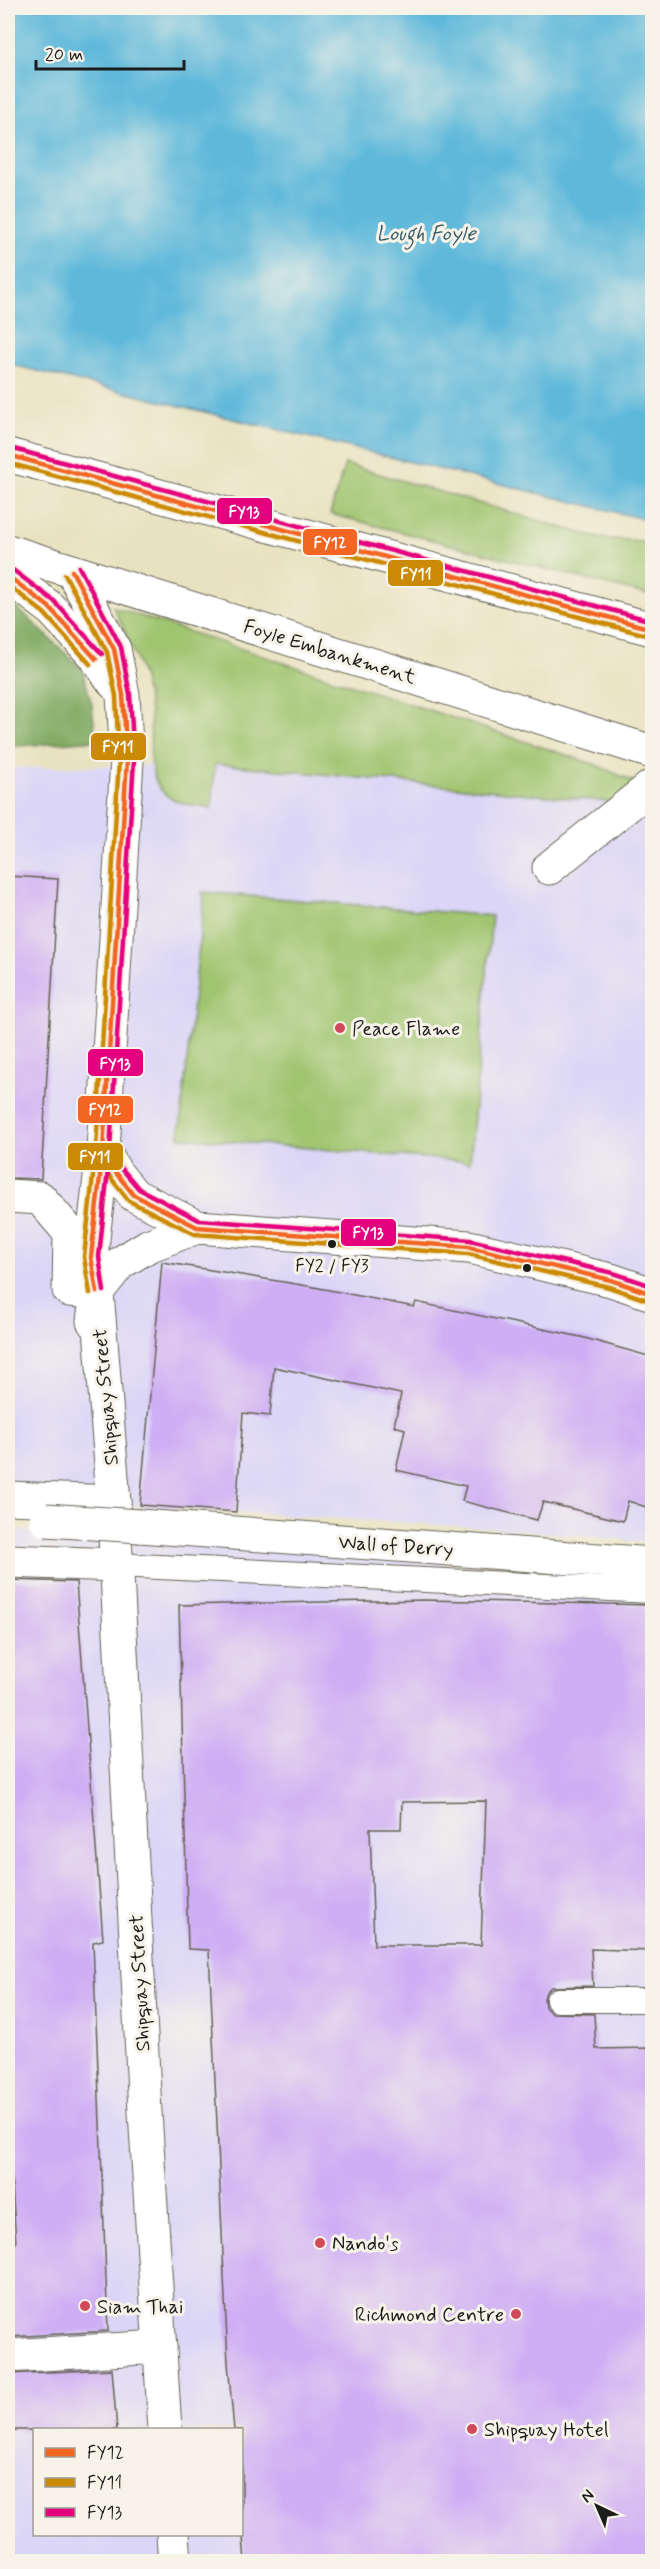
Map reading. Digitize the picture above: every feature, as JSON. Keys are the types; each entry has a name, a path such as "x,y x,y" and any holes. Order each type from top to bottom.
{"main road":[{"path":"8,455 652,629"},
{"name":"Foyle Embankment","path":"8,551 652,752"},
{"name":"Shipquay Street","path":"8,1498 114,1502 97,1292 91,1257 104,1150 127,760 123,695 114,649 72,571"},
{"path":"8,576 49,606 92,653 123,695"},
{"path":"549,868 652,786"},
{"path":"104,1150 116,1173 134,1195 197,1227 469,1247 611,1280 652,1294"},
{"path":"8,1196 40,1198 70,1233 69,1290 97,1292 120,1263 148,1246 197,1227"},
{"path":"8,1518 46,1520 124,1542"},
{"path":"8,1561 124,1542"},
{"name":"Shipquay Street","path":"124,1542 165,2428"},
{"name":"Wall of Derry","path":"124,1542 652,1564"},
{"path":"8,2356 160,2347"},
{"path":"173,2536 175,2562"}],"lane":[{"path":"124,1542 652,1591"},
{"path":"558,2000 652,2000"}],"shaded area":[{"path":"214,764 652,806 652,1543 521,1530 8,1498 8,768"},
{"path":"8,1530 115,1536 652,1581 652,2561 8,2561"}],"green space":[{"path":"345,464 598,538 652,544 652,596 330,514"},
{"path":"8,599 82,669 92,705 96,740 8,747"},
{"path":"113,607 594,764 652,790 652,806 215,764 212,808 172,799 161,790 153,772 150,716 143,680 135,655"},
{"path":"202,892 492,916 470,1162 179,1137 204,898"}],"water":[{"name":"Lough Foyle","path":"8,8 652,8 652,521 8,364"}],"building":[{"path":"8,876 58,879 41,1179 8,1178"},
{"path":"162,1262 314,1287 414,1307 416,1302 581,1337 652,1357 652,1509 628,1501 623,1521 543,1502 537,1520 462,1501 466,1486 396,1470 405,1429 394,1426 401,1394 274,1367 270,1416 243,1413 236,1512 140,1505"},
{"path":"8,1580 76,1582 103,1940 93,1942 108,2331 8,2337 8,2244 16,2243 10,2153 8,2153"},
{"path":"424,1600 652,1605 652,1951 591,1949 593,1986 551,1987 544,1999 545,2007 551,2013 594,2014 596,2049 652,2048 652,2562 245,2562 243,2428 234,2428 228,2363 209,1950 188,1949 179,1605","holes":["486,1801 481,1945 374,1945 370,1829 401,1829 402,1802"]},
{"path":"112,2369 117,2428 8,2430 8,2374"}],"transit line":[{"name":"FY13","path":"10,448 652,621"},
{"name":"FY12","path":"8,455 652,629"},
{"name":"FY11","path":"8,463 650,636"},
{"name":"FY13","path":"79,567 121,647 130,695 134,760 110,1150 99,1257 104,1291"},
{"name":"FY13","path":"13,570 54,601 102,654"},
{"name":"FY12","path":"72,571 114,649 123,695 127,760 103,1150 91,1257 97,1292"},
{"name":"FY11","path":"65,575 107,652 116,696 119,760 96,1149 84,1257 90,1293"},
{"name":"FY12","path":"8,576 49,607 96,659"},
{"name":"FY11","path":"8,585 44,613 90,664"},
{"name":"FY13","path":"110,1146 122,1169 139,1189 199,1220 470,1240 613,1273 652,1286"},
{"name":"FY12","path":"103,1150 116,1173 134,1195 197,1227 469,1247 611,1280 652,1294"},
{"name":"FY11","path":"96,1154 129,1201 195,1234 468,1254 609,1287 650,1301"}],"place":[{"name":"Peace Flame","path":"340,1028"},
{"name":"FY2 / FY3","path":"332,1244"},
{"name":"Nando's","path":"320,2243"},
{"name":"Siam Thai","path":"85,2306"},
{"name":"Richmond Centre","path":"516,2314"},
{"name":"Shipquay Hotel","path":"472,2429"}]}
